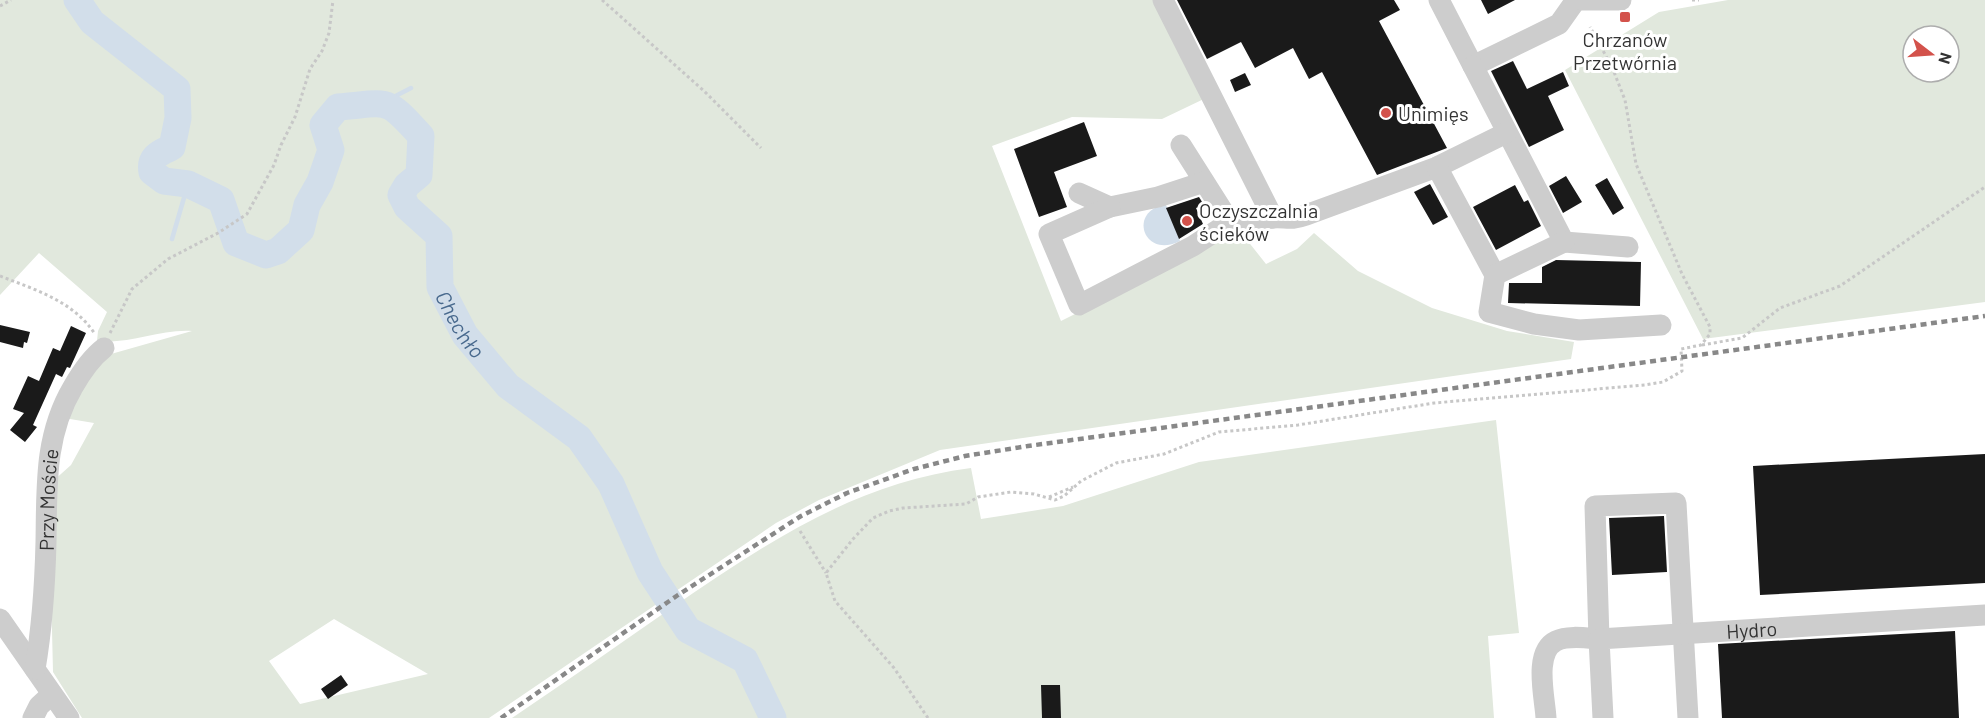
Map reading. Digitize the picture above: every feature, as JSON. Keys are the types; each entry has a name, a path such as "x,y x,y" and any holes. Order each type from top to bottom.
{"street":[{"path":"1163,0 1273,218"},
{"path":"1439,0 1506,134 1564,242"},
{"path":"1473,66 1559,24 1576,0"},
{"path":"1582,0 1621,0"},
{"path":"1181,146 1226,216 1233,220 1255,223 1273,218 1290,221 1437,167 1506,134"},
{"path":"1437,167 1495,275 1490,312 1534,324 1579,330 1661,325"},
{"path":"1204,182 1158,197 1110,207 1049,234 1079,305 1193,246 1233,220"},
{"path":"1079,193 1110,207"},
{"path":"1495,275 1564,242 1628,247"},
{"name":"Przy Moście","path":"35,669 44,566 46,482 50,443 67,397 81,373 104,348"},
{"path":"1603,718 1595,506 1676,503 1688,718"},
{"name":"Hydro","path":"1546,718 1543,662 1546,648 1556,640 1985,615"},
{"path":"0,619 69,718"},
{"path":"33,718 39,706 52,694"}],"path":[{"path":"0,6 11,0"},
{"path":"104,348 104,343 132,289 168,259 218,233 247,214 274,165 295,117 310,69 322,51 329,33 333,0"},
{"path":"602,0 704,91 761,148"},
{"path":"1692,0 1699,0"},
{"path":"1590,27 1612,68 1625,100 1636,164 1682,274 1710,327 1710,334 1701,345"},
{"path":"826,573 873,518 889,512 903,508 966,504 978,497 1011,492 1055,500 1116,463 1164,454 1219,432 1298,425 1434,404 1557,395 1664,381 1682,371 1681,349 1742,338 1780,308 1840,286 1985,187"},
{"path":"0,276 60,301 81,316 104,348"},
{"path":"800,531 826,573 835,601 894,668 928,718"}],"shaded area":[{"path":"0,0 1157,0 1208,97 1162,119 1072,117 992,146 1061,321 1155,274 1221,236 1247,240 1266,264 1297,249 1314,233 1358,271 1432,308 1507,331 1574,342 1571,359 940,450 819,500 776,523 489,718 82,718 53,672 50,548 52,482 71,465 94,423 64,418 104,356 192,331 168,332 120,341 97,341 98,331 107,312 39,253 0,295","holes":["334,619 428,674 300,704 269,661"]},
{"path":"1728,0 1985,0 1985,302 1703,339 1565,70 1659,12"},
{"path":"1166,205 1180,241 1167,245 1156,244 1144,232 1144,223 1147,215 1154,208"},
{"path":"1496,420 1519,633 1488,636 1494,718 779,718 721,639 775,718 512,718 705,585 776,540 849,502 888,487 971,468 981,519 1063,506 1199,462"}],"building":[{"name":"Unimięs","path":"1177,0 1394,0 1400,10 1379,21 1447,148 1377,175 1322,72 1309,79 1293,48 1255,68 1241,42 1207,59"},
{"path":"1481,0 1515,0 1488,14"},
{"path":"1513,61 1527,89 1563,72 1569,86 1548,96 1564,130 1529,147 1491,71"},
{"path":"1245,73 1251,85 1235,92 1230,80"},
{"path":"1084,122 1097,156 1054,172 1067,207 1039,217 1014,149"},
{"path":"1566,176 1582,202 1563,213 1549,186"},
{"path":"1607,178 1624,208 1613,215 1595,185"},
{"path":"1430,184 1448,217 1433,225 1414,192"},
{"path":"1515,185 1524,202 1528,200 1541,226 1496,250 1473,207"},
{"name":"Oczyszczalnia ścieków","path":"1199,197 1204,205 1196,208 1203,224 1179,239 1166,208"},
{"path":"1556,260 1641,262 1640,306 1508,303 1509,283 1542,283 1542,267"},
{"path":"0,325 30,332 23,348 0,342"},
{"path":"71,326 86,333 70,368 67,367 62,377 56,374 33,425 37,427 25,442 10,430 24,413 13,409 28,376 39,381 53,348 60,351"},
{"path":"1985,454 1985,583 1760,595 1753,466"},
{"path":"1664,516 1667,572 1612,575 1609,518"},
{"path":"1955,631 1959,718 1722,718 1718,644"},
{"path":"341,675 348,685 328,699 321,689"},
{"path":"1041,685 1060,685 1061,718 1042,718"}],"waterway":[{"name":"Chechło","path":"77,0 92,22 177,89 178,118 172,147 154,159 152,172 164,181 188,184 221,200 236,243 266,255 278,251 301,230 307,205 320,182 331,150 323,125 338,107 386,105 393,108 409,123 421,136 419,175 407,185 401,195 407,207 439,236 440,287 465,335 508,386 579,438 611,484 650,572 688,630 745,660 773,718"},
{"path":"384,102 411,88"},
{"path":"172,239 188,184"},
{"path":"747,667 756,661"}],"railway":[{"path":"501,718 678,595 801,516 847,493 914,469 965,456 1028,446 1985,316"}],"place":[{"name":"Chrzanów Przetwórnia","path":"1625,17"},
{"name":"Unimięs","path":"1386,113"},
{"name":"Oczyszczalnia ścieków","path":"1187,221"}]}
